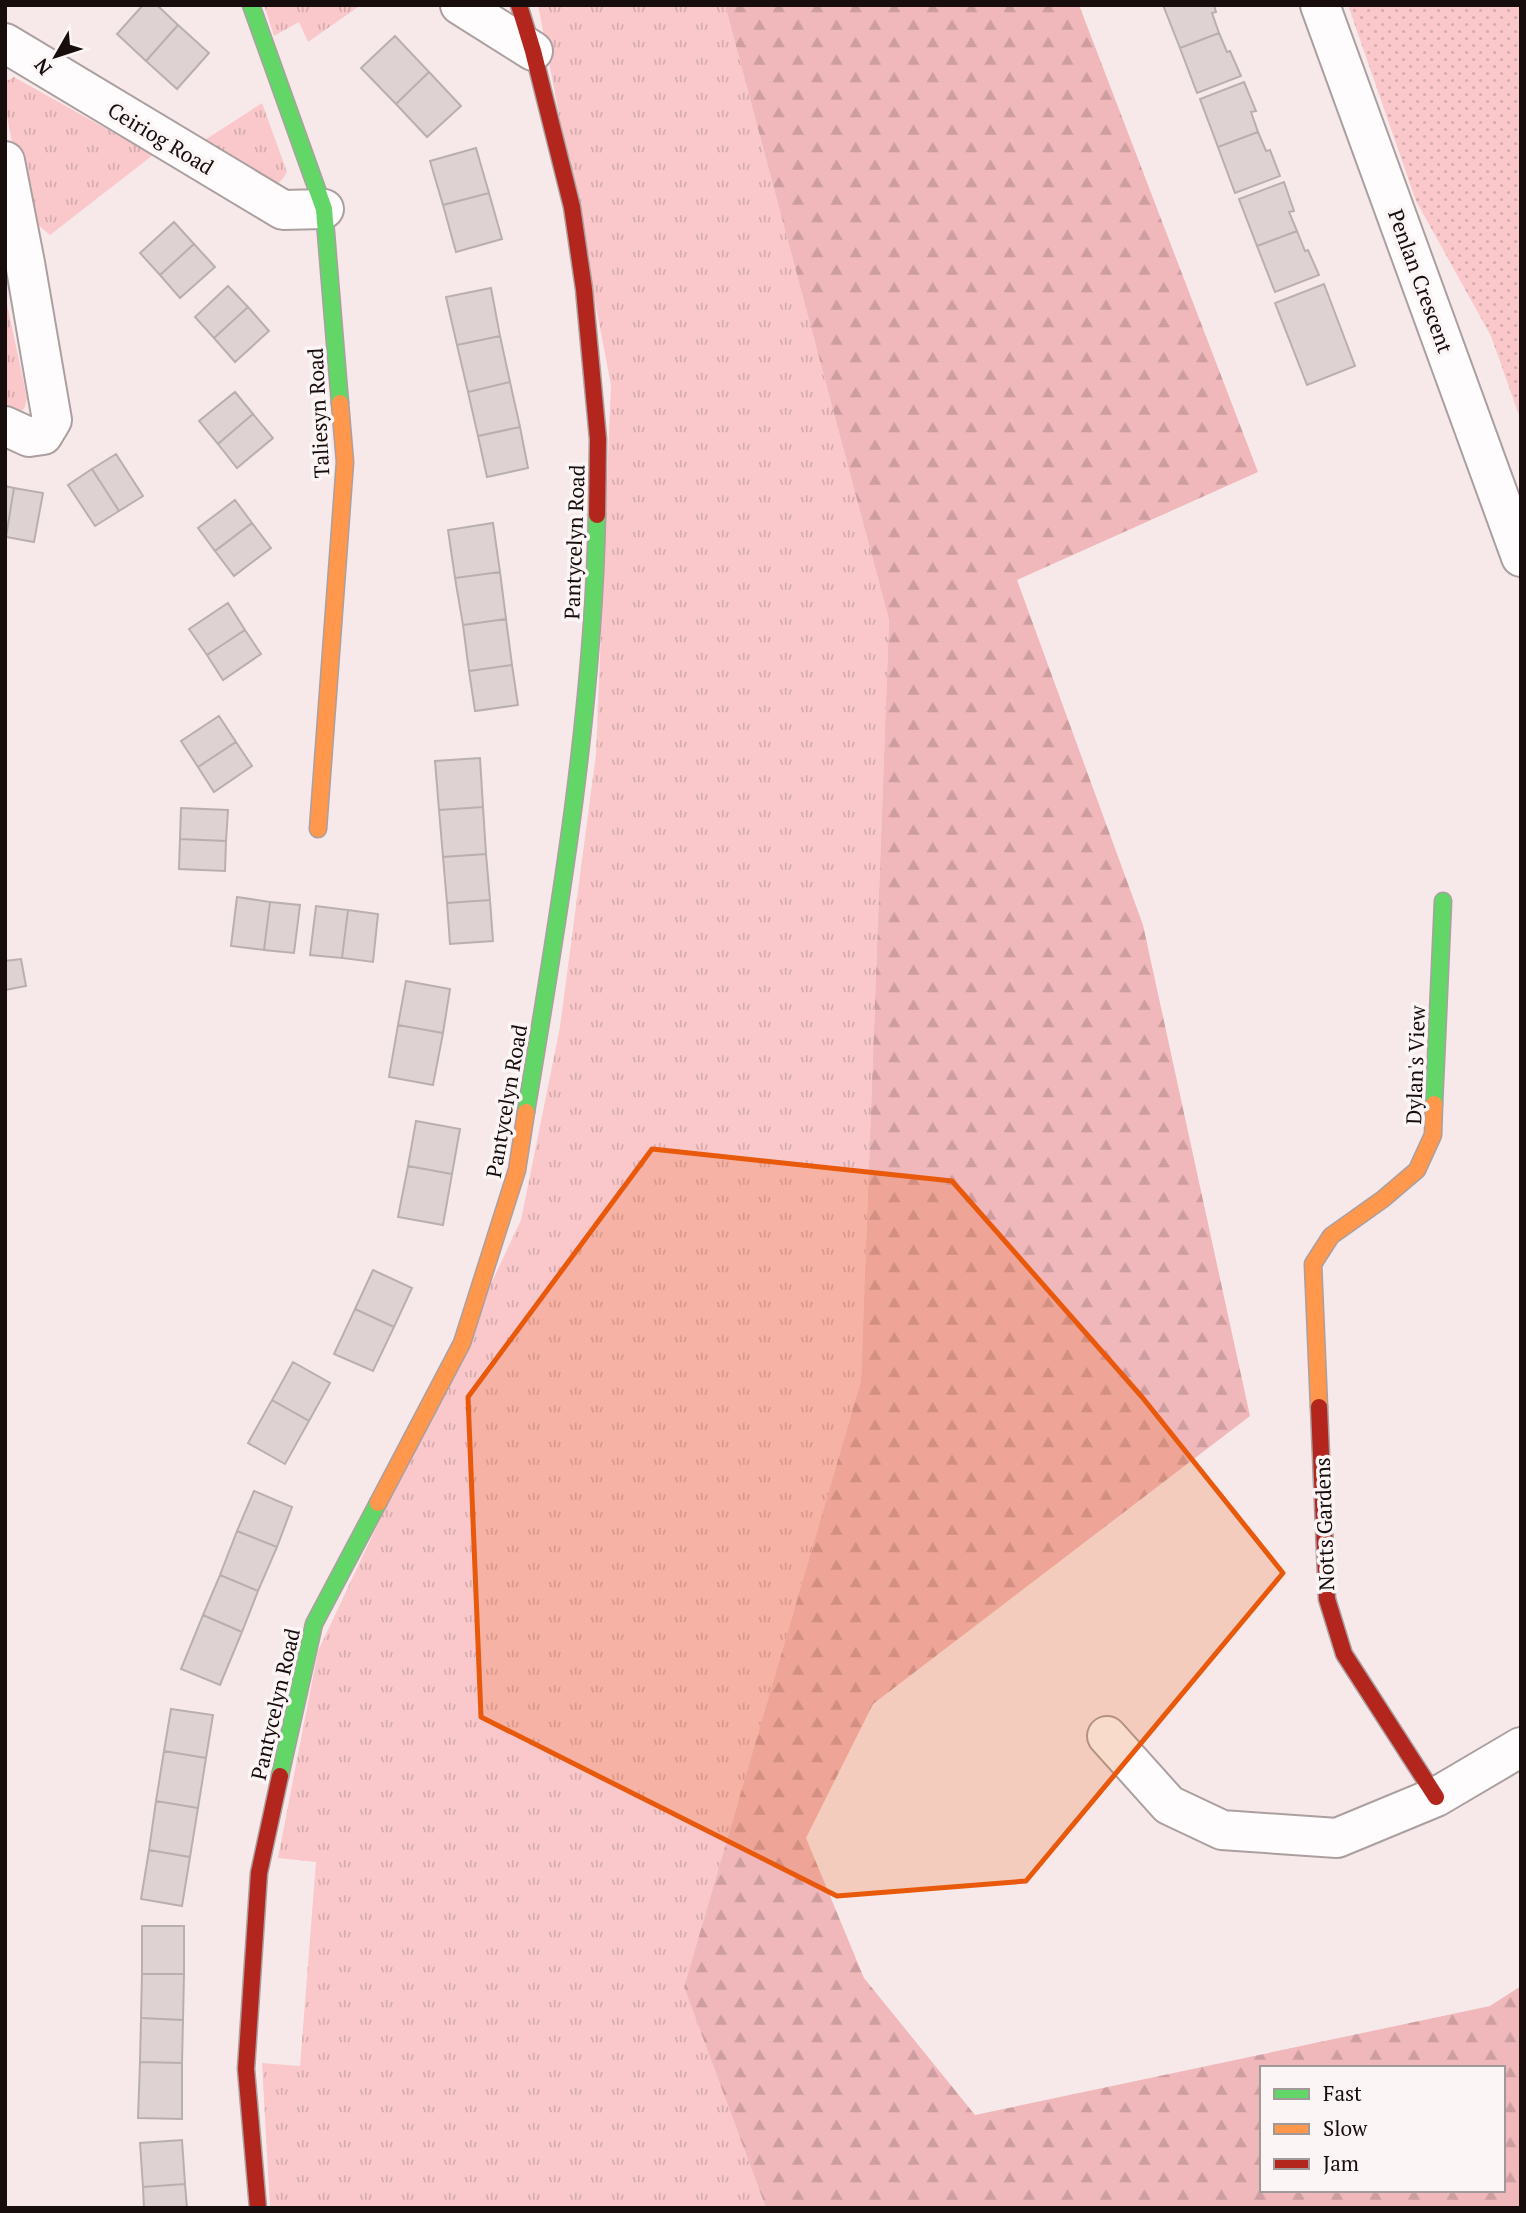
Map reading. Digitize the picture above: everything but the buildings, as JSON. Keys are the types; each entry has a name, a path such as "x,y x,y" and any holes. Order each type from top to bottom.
{"street":[{"name":"Taliesyn Road","path":"251,5 324,209 345,462 317,830"},
{"path":"460,5 533,51"},
{"name":"Pantycelyn Road","path":"258,2208 247,2069 259,1873 314,1625 462,1343 517,1170 569,852 595,598 598,439 584,289 572,207 519,5"},
{"name":"Penlan Crescent","path":"1321,5 1521,557"},
{"name":"Ceiriog Road","path":"5,43 284,210 324,209"},
{"path":"5,161 51,420 43,435 29,437 5,426"},
{"name":"Dylan's View","path":"1315,1305 1313,1264 1331,1236 1383,1199 1417,1170 1433,1135 1443,901"},
{"name":"Notts Gardens","path":"1315,1305 1327,1599 1344,1654 1436,1797"},
{"path":"1107,1736 1169,1805 1222,1830 1337,1838 1436,1797 1521,1747"}],"highlighted area":[{"path":"652,1149 952,1181 1142,1397 1283,1573 1026,1881 837,1896 481,1717 468,1397"}],"green space":[{"path":"264,5 361,5 308,42 299,22 274,36"},
{"path":"538,5 725,5 889,620 861,1381 684,1987 766,2208 270,2208 262,2063 300,2066 316,1862 278,1858 318,1651 521,1220 560,1027 596,754 611,385"},
{"path":"725,5 1079,5 1258,472 1017,580 1143,925 1250,1416 873,1704 806,1838 864,1978 975,2115 1490,2006 1521,1986 1521,2208 766,2208 684,1987 861,1381 889,620"},
{"path":"1348,5 1521,5 1521,421 1491,336 1416,201"},
{"path":"14,77 153,155 50,235 25,214 5,105 5,82"},
{"path":"262,103 287,172 275,185 197,145"},
{"path":"5,295 27,398 20,413 5,414"}],"traffic: fast":[{"path":"251,5 324,209 340,403"},
{"path":"526,1112 562,889 581,740 589,665 597,515"},
{"path":"1434,1104 1443,901"},
{"path":"280,1776 314,1624 378,1503"}],"traffic: slow":[{"path":"318,829 345,462 340,403"},
{"path":"1319,1407 1313,1264 1331,1236 1383,1199 1417,1170 1433,1135 1434,1104"},
{"path":"378,1503 462,1343 517,1170 526,1112"}],"traffic: jam":[{"path":"519,5 572,207 584,289 598,439 597,515"},
{"path":"1319,1407 1327,1599 1344,1654 1436,1797"},
{"path":"258,2208 246,2069 259,1873 280,1776"}]}
